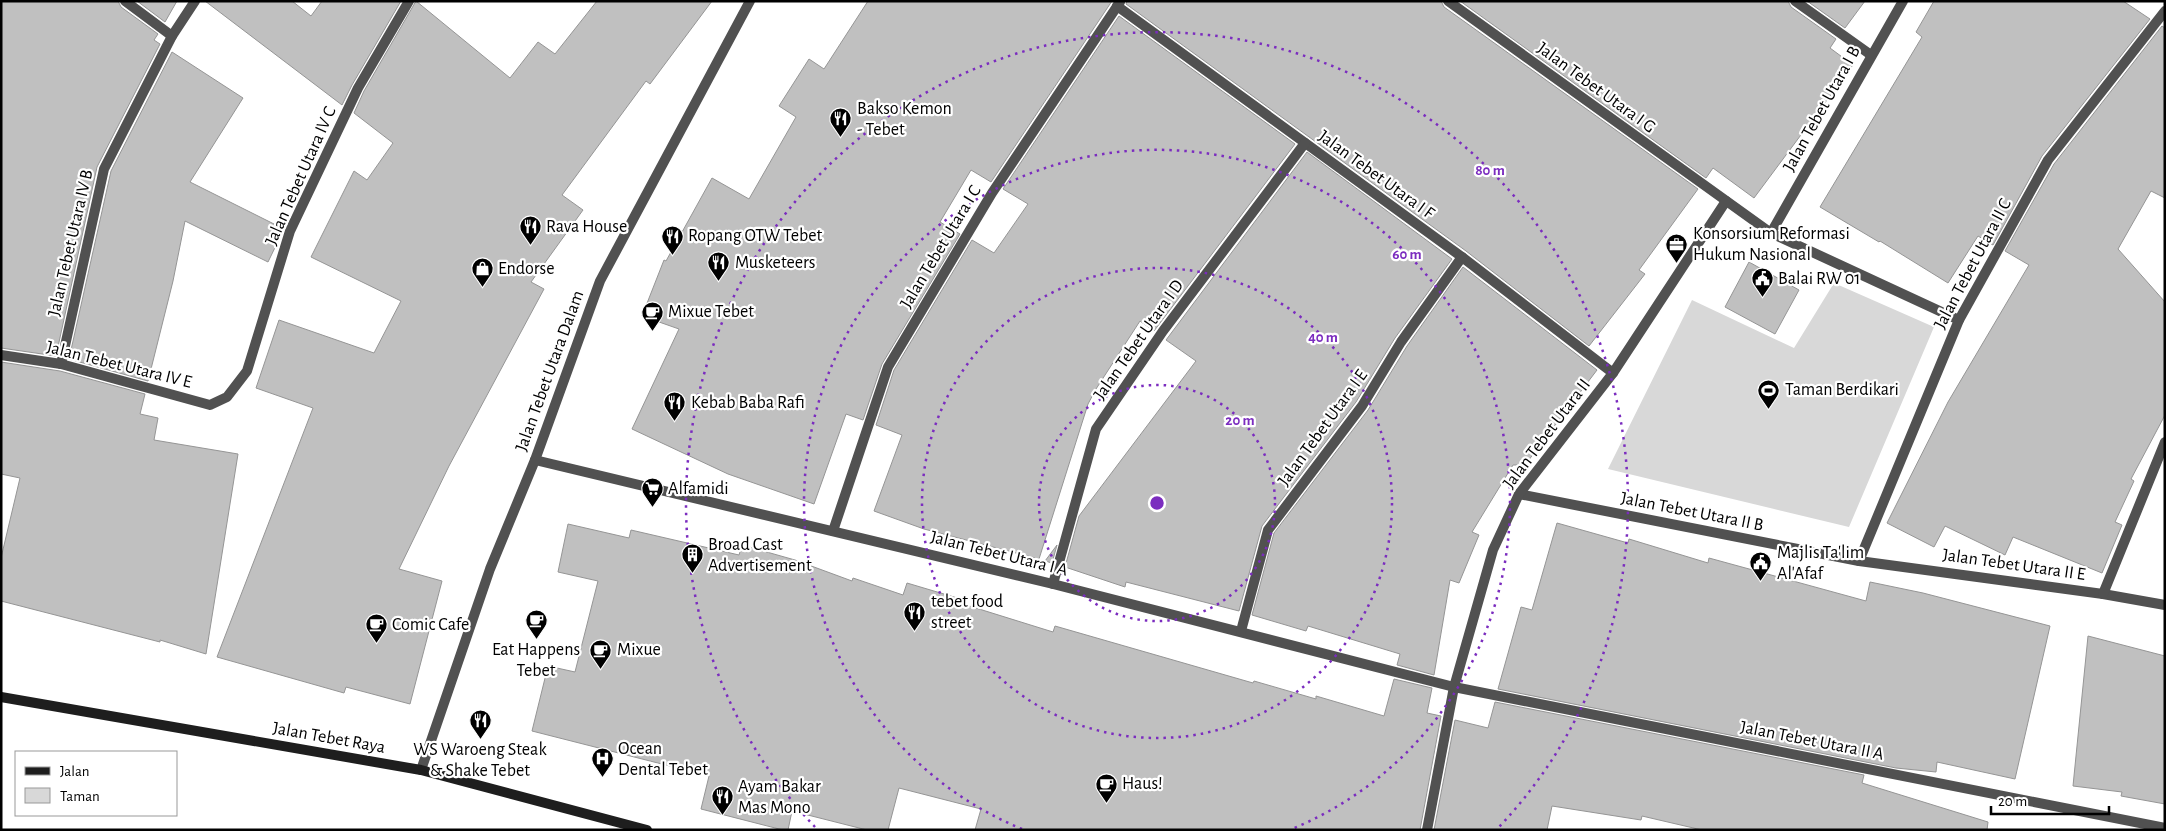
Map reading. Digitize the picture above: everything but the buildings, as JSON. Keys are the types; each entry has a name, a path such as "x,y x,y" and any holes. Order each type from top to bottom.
{"main road":[{"name":"Jalan Tebet Raya","path":"1,697 421,770 647,830"}],"street":[{"path":"125,1 172,36"},
{"name":"Jalan Tebet Utara IV B","path":"61,364 104,168 172,36 195,1"},
{"name":"Jalan Tebet Utara IV C","path":"227,397 248,371 290,230 358,88 409,1"},
{"name":"Jalan Tebet Utara Dalam","path":"421,770 490,569 535,460 600,281 750,1"},
{"name":"Jalan Tebet Utara I G","path":"1448,1 1771,233 1959,320"},
{"path":"1795,1 1871,55"},
{"name":"Jalan Tebet Utara I B","path":"1771,233 1903,1"},
{"name":"Jalan Tebet Utara I F","path":"1119,4 1462,257 1613,373"},
{"name":"Jalan Tebet Utara I C","path":"833,531 888,366 992,193 1119,4"},
{"name":"Jalan Tebet Utara II C","path":"1859,561 1959,320 2048,160 2165,11"},
{"name":"Jalan Tebet Utara I D","path":"1053,584 1096,430 1163,331 1305,143"},
{"name":"Jalan Tebet Utara II","path":"1428,830 1454,687 1493,550 1519,494 1613,373 1726,201"},
{"name":"Jalan Tebet Utara I E","path":"1241,631 1268,530 1362,406 1401,342 1462,257"},
{"name":"Jalan Tebet Utara IV E","path":"1,355 61,364 210,405 227,397"},
{"path":"2103,594 2165,442"},
{"name":"Jalan Tebet Utara I A","path":"535,460 1053,584 1454,687"},
{"name":"Jalan Tebet Utara II B","path":"1519,494 1859,561"},
{"name":"Jalan Tebet Utara II E","path":"1859,561 2103,594 2165,606"},
{"name":"Jalan Tebet Utara II A","path":"1454,687 2165,828"}],"green space":[{"name":"Taman Berdikari","path":"1834,283 1934,327 1849,527 1608,469 1692,300 1794,348"}],"place":[{"name":"Bakso Kemon - Tebet","path":"841,138"},
{"name":"Rava House","path":"530,246"},
{"name":"Ropang OTW Tebet","path":"672,255"},
{"name":"Konsorsium Reformasi Hukum Nasional","path":"1677,263"},
{"name":"Musketeers","path":"719,282"},
{"name":"Endorse","path":"482,288"},
{"name":"Balai RW 01","path":"1762,298"},
{"name":"Mixue Tebet","path":"652,331"},
{"name":"Taman Berdikari","path":"1769,409"},
{"name":"Kebab Baba Rafi","path":"675,422"},
{"name":"Alfamidi","path":"652,508"},
{"name":"Broad Cast Advertisement","path":"692,574"},
{"name":"Majlis Ta'lim Al'Afaf","path":"1761,582"},
{"name":"tebet food street","path":"915,631"},
{"name":"Eat Happens Tebet","path":"536,639"},
{"name":"Comic Cafe","path":"376,644"},
{"name":"Mixue","path":"601,669"},
{"name":"WS Waroeng Steak & Shake Tebet","path":"480,739"},
{"name":"Ocean Dental Tebet","path":"602,778"},
{"name":"Haus!","path":"1106,803"},
{"name":"Ayam Bakar Mas Mono","path":"722,816"}]}
